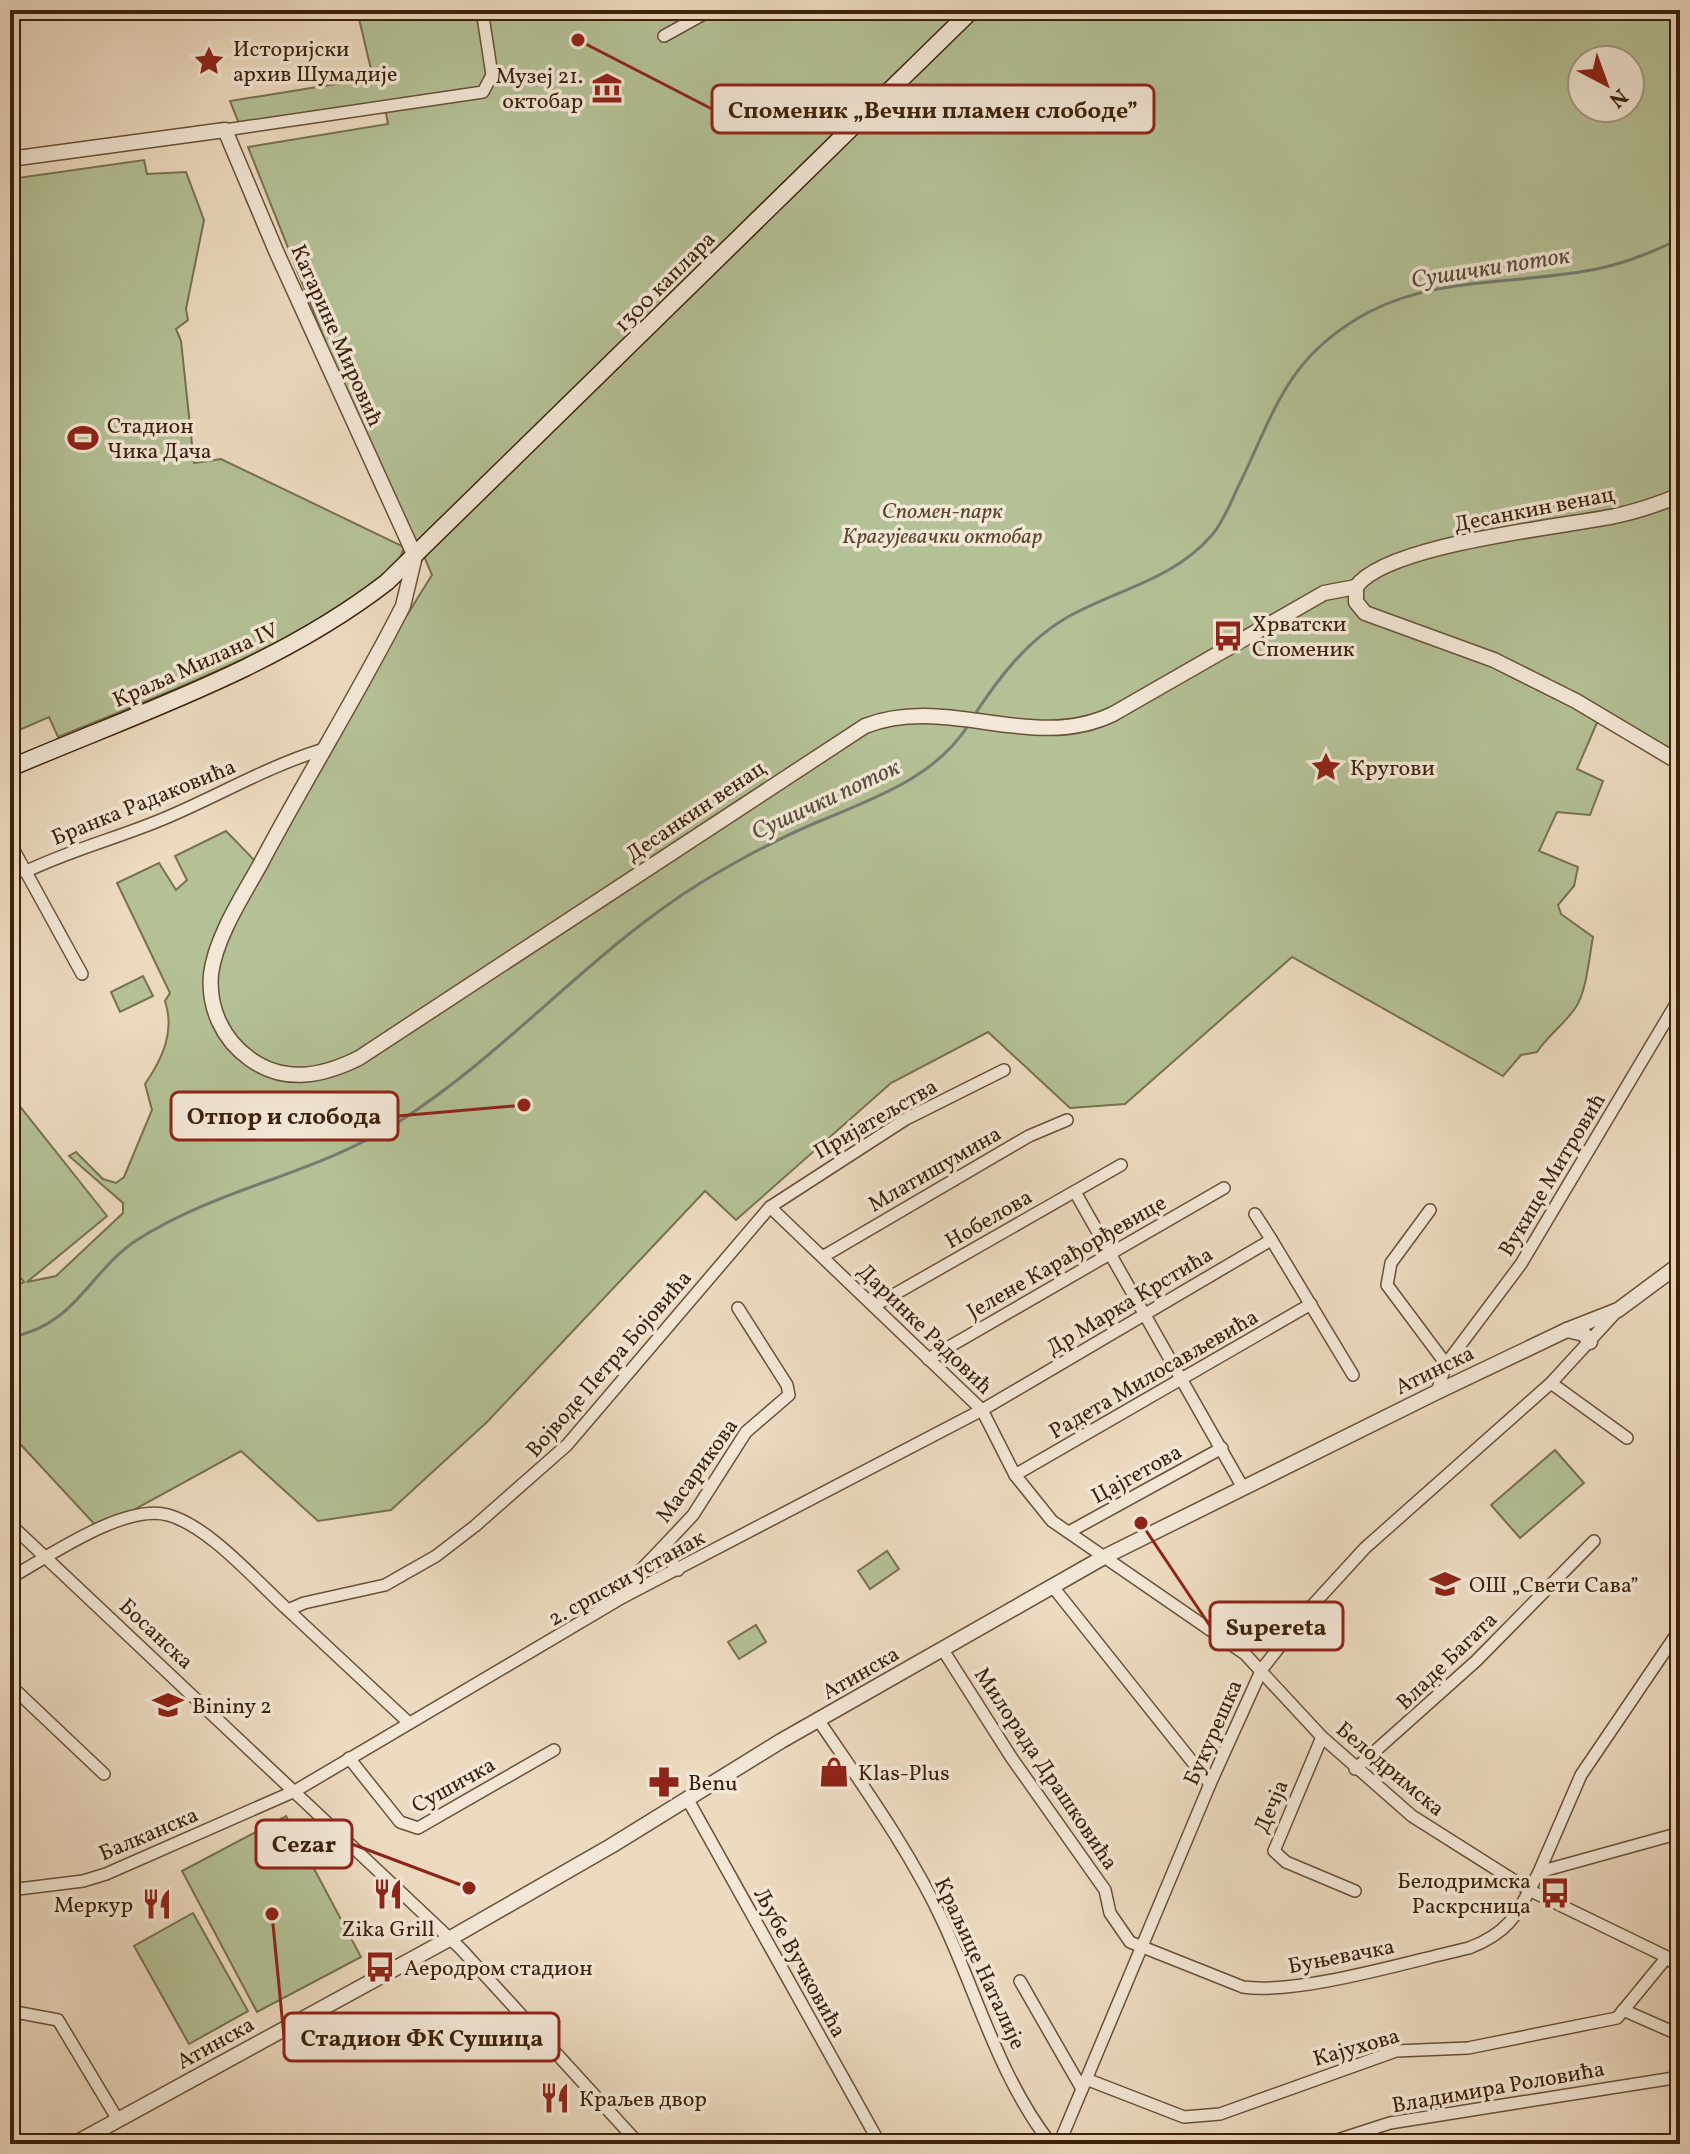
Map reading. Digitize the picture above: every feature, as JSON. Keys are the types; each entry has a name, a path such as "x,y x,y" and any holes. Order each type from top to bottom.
{"main road":[{"name":"1300 каплара","path":"387,582 972,10"},
{"name":"Краља Милана IV","path":"10,768 279,652 333,622 387,582"}],"street":[{"path":"10,159 483,92 492,75 482,10"},
{"path":"664,36 711,10"},
{"name":"Катарине Мировић","path":"225,130 308,323 415,556"},
{"name":"Десанкин венац","path":"415,556 407,595 242,899 216,955 211,974 217,1018 232,1042 257,1063 295,1075 332,1070 359,1058 851,733 905,715 960,717 1049,730 1088,725 1113,714 1324,593 1356,587 1366,576 1389,565 1497,534 1646,509 1680,495"},
{"path":"387,582 401,583 407,595"},
{"path":"1356,587 1356,602 1365,613 1494,660 1576,701 1680,763"},
{"name":"Бранка Радаковића","path":"25,872 64,853 157,822 294,758 321,750"},
{"path":"10,843 82,974"},
{"name":"Вукице Митровић","path":"1437,1392 1446,1364 1521,1264 1680,997"},
{"name":"Пријатељства","path":"770,1207 906,1119 1004,1070"},
{"name":"Млатишумина","path":"824,1256 1029,1136 1067,1120"},
{"name":"Нобелова","path":"874,1306 1121,1165"},
{"name":"Јелене Карађорђевице","path":"928,1359 1224,1188"},
{"path":"1075,1192 1242,1486"},
{"name":"Даринке Радовић","path":"770,1207 982,1410 1015,1475 1047,1516 1104,1557"},
{"name":"Војводе Петра Бојовића","path":"288,1610 304,1603 385,1585 436,1556 514,1495 567,1445 770,1207"},
{"path":"1430,1210 1391,1263 1387,1285 1446,1364"},
{"path":"1255,1214 1353,1375"},
{"name":"Др Марка Крстића","path":"982,1410 1271,1239"},
{"name":"Атинска","path":"74,2144 449,1939 1104,1557 1437,1392 1567,1330 1618,1310 1680,1264"},
{"name":"Радета Милосављевића","path":"1015,1475 1311,1304"},
{"name":"Масарикова","path":"678,1570 661,1549 693,1515 746,1432 787,1399 787,1385 738,1308"},
{"name":"Букурешка","path":"1059,2144 1140,1947 1262,1669 1311,1607 1365,1548 1551,1383 1618,1310"},
{"path":"1567,1330 1584,1334 1590,1342"},
{"path":"1551,1383 1627,1438"},
{"name":"2. српски устанак","path":"295,1791 623,1597 982,1410"},
{"name":"Цајгетова","path":"1069,1532 1222,1448"},
{"path":"10,1578 117,1521 166,1514 203,1533 408,1722"},
{"name":"Босанска","path":"10,1524 449,1939 639,2144"},
{"name":"Владе Багата","path":"1355,1769 1476,1661 1594,1541"},
{"path":"623,1597 632,1579 661,1549"},
{"name":"Белодримска","path":"1104,1557 1228,1640 1262,1669 1355,1769 1412,1816 1529,1890 1667,1957 1680,1969"},
{"path":"1053,1587 1210,1784"},
{"name":"Буњевачка","path":"1140,1947 1243,1987 1264,1990 1469,1948 1495,1938 1515,1918 1539,1872 1581,1775 1680,1629"},
{"name":"Милорада Драшковића","path":"943,1650 1011,1757 1093,1870 1105,1890 1116,1923 1130,1942 1140,1947"},
{"path":"10,1685 104,1774"},
{"name":"Краљице Наталије","path":"819,1721 891,1830 937,1909 984,2024 1051,2144"},
{"name":"Дечја","path":"1322,1737 1274,1851 1286,1862 1355,1891"},
{"name":"Сушичка","path":"349,1758 400,1822 418,1828 554,1750"},
{"name":"Балканска","path":"10,1890 83,1881 106,1874 295,1791"},
{"name":"Љубе Вучковића","path":"688,1800 880,2144"},
{"path":"1539,1872 1680,1833"},
{"name":"Кајухова","path":"1084,2084 1184,2117 1220,2114 1396,2051 1468,2048 1617,2018 1667,1957"},
{"path":"1020,1981 1084,2084"},
{"path":"1623,2010 1680,2035"},
{"path":"10,2011 52,2016 63,2025 118,2120"},
{"name":"Владимира Роловића","path":"1325,2144 1390,2123 1680,2077"}],"green space":[{"name":"Спомен-парк Крагујевачки октобар","path":"357,10 1680,10 1680,754 1602,711 1577,769 1603,781 1590,815 1557,812 1539,851 1578,867 1574,886 1558,905 1561,914 1593,937 1583,991 1572,1013 1537,1052 1521,1055 1503,1076 1292,957 1125,1104 1070,1108 988,1032 891,1083 736,1220 705,1191 487,1422 391,1510 318,1521 241,1451 99,1529 10,1433 10,1289 24,1282 10,1264 10,1102 14,1099 107,1216 27,1282 56,1276 123,1213 123,1203 69,1156 76,1152 103,1179 116,1183 124,1177 152,1110 145,1084 166,1044 169,1023 165,1001 170,993 117,883 159,863 176,890 187,880 175,856 226,831 259,865 397,617 407,615 432,575 421,549 411,557 248,147 388,124 385,108 242,131 230,101 373,78"},
{"path":"144,160 147,174 186,172 204,220 186,309 188,320 176,329 181,341 194,463 221,459 404,547 388,572 353,600 250,656 58,737 49,717 10,734 10,179"},
{"path":"143,976 153,996 120,1012 111,992"},
{"path":"1555,1450 1584,1483 1520,1538 1491,1505"},
{"path":"887,1551 899,1569 870,1589 858,1571"},
{"path":"756,1625 766,1642 739,1659 728,1642"},
{"path":"286,1816 361,1957 257,2012 182,1871"},
{"path":"193,1913 248,2011 189,2044 134,1946"}],"waterway":[{"name":"Сушички поток","path":"975,714 1015,660 1052,627 1085,608 1162,574 1196,551 1212,535 1225,516 1288,384 1320,346 1342,328 1396,300 1424,292 1601,268 1680,239"},
{"name":"Сушички поток","path":"10,1337 51,1322 121,1252 169,1222 335,1155 400,1121 478,1064 587,969 662,909 760,849 903,784 940,758 969,724"}],"place":[{"name":"Споменик „Вечни пламен слободе”","path":"578,40"},
{"name":"Историјски архив Шумадије","path":"209,61"},
{"name":"Музеј 21. октобар","path":"607,88"},
{"name":"Стадион Чика Дача","path":"83,438"},
{"name":"Хрватски Споменик","path":"1228,636"},
{"name":"Кругови","path":"1326,767"},
{"name":"Отпор и слобода","path":"524,1105"},
{"name":"Supereta","path":"1141,1523"},
{"name":"ОШ „Свети Сава”","path":"1445,1584"},
{"name":"Bininy 2","path":"168,1705"},
{"name":"Klas-Plus","path":"834,1772"},
{"name":"Benu","path":"664,1782"},
{"name":"Cezar","path":"469,1888"},
{"name":"Белодримска Раскрсница","path":"1555,1893"},
{"name":"Zika Grill","path":"388,1894"},
{"name":"Меркур","path":"157,1904"},
{"name":"Стадион ФК Сушица","path":"272,1914"},
{"name":"Аеродром стадион","path":"380,1967"},
{"name":"Краљев двор","path":"555,2098"}]}
